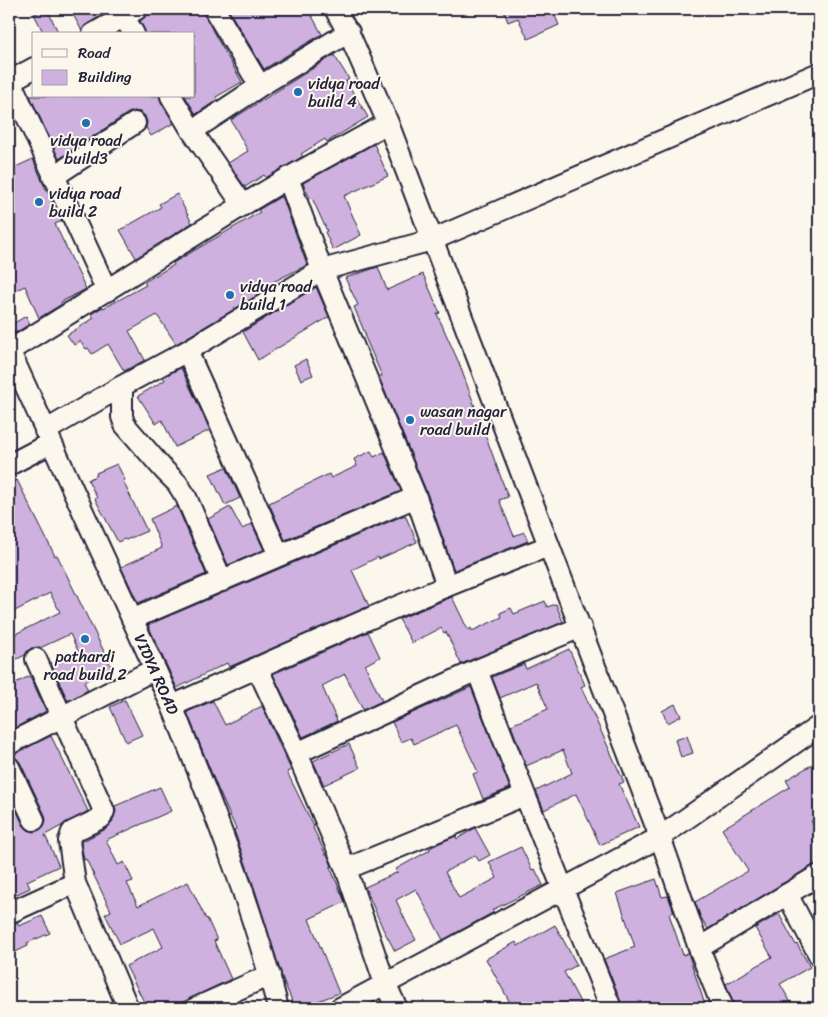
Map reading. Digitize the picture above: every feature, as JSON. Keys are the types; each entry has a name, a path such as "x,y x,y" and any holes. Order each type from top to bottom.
{"street":[{"path":"214,9 260,86"},
{"path":"335,9 348,32 388,123 660,837 699,948 724,1008"},
{"path":"97,32 130,13 134,32"},
{"path":"192,131 260,86 348,32"},
{"path":"32,69 9,80 107,291"},
{"path":"9,465 122,386 187,351 322,270 432,240 819,73"},
{"path":"173,98 192,131 243,205"},
{"path":"53,177 135,123"},
{"path":"9,351 243,205 388,123"},
{"path":"288,178 322,270 416,497 447,586"},
{"name":"VIDYA ROAD","path":"9,351 172,706 238,879 270,975 278,1008"},
{"path":"187,351 279,555"},
{"path":"122,386 122,417 125,425 164,470 177,482 186,496 222,581"},
{"path":"132,620 416,497"},
{"path":"172,706 257,667 447,586 549,546"},
{"path":"297,753 477,670 580,628"},
{"path":"36,660 104,811 101,818 72,832 70,836 75,883 128,1008"},
{"path":"257,667 297,753 346,869 385,984 397,1008"},
{"path":"9,744 155,669"},
{"path":"477,670 562,889 611,1008"},
{"path":"340,1008 660,837 819,726"},
{"path":"9,767 34,820"},
{"path":"346,869 525,794"},
{"path":"699,948 819,875"},
{"path":"9,913 75,883"},
{"path":"787,894 819,955"},
{"path":"196,1008 270,975"}],"building":[{"path":"47,9 58,32 43,32 34,14"},
{"path":"70,9 113,9 87,24 82,31"},
{"path":"149,9 202,9 242,82 216,97 217,100 196,114 186,98 195,98 195,32 145,32 140,21 147,15"},
{"path":"228,9 308,9 322,34 264,69"},
{"path":"503,9 552,9 559,25 528,39 518,18 508,22"},
{"path":"334,55 349,79 346,81 368,117 327,142 325,139 301,154 303,156 266,178 264,175 245,187 228,163 248,151 231,120"},
{"path":"30,96 32,98 160,98 174,123 151,136 146,128 145,116 140,112 134,111 128,113 59,159"},
{"path":"374,144 388,176 344,196 361,235 333,250 325,232 327,231 303,183"},
{"path":"33,159 62,221 55,224 86,289 61,302 62,304 39,318 25,286 9,293 9,170"},
{"path":"177,194 192,223 136,258 120,230 161,207 159,204"},
{"path":"282,196 307,265 265,286 266,288 257,293 258,295 176,344 157,315 129,331 145,360 124,371 108,344 92,354 80,341 74,345 67,335 94,318 91,314 146,285 144,282 174,265 173,263 260,212 258,210"},
{"path":"378,267 387,290 423,274 440,313 437,314 459,363 508,497 499,500 514,536 524,532 528,541 454,570 427,493 379,377 382,376 354,307 358,305 345,278"},
{"path":"316,287 329,317 258,360 243,332"},
{"path":"26,316 30,324 15,333 11,325"},
{"path":"306,359 313,375 301,380 294,365"},
{"path":"181,368 210,430 175,447 162,420 156,424 138,396 165,380 163,377"},
{"path":"371,451 374,457 384,452 401,491 285,540 269,503 329,474 331,478 357,466 354,459"},
{"path":"117,464 147,531 118,542 95,499 97,498 88,480 97,475 96,473"},
{"path":"226,467 240,498 225,505 210,474"},
{"path":"17,480 55,556 57,555 112,668 84,682 88,690 68,701 52,666 79,653 70,634 40,648 31,648 25,655 9,663 9,637 60,612 50,593 9,614 9,484"},
{"path":"177,506 206,574 138,603 121,567 162,548 150,519"},
{"path":"230,507 242,529 252,524 264,550 228,565 208,519"},
{"path":"405,515 417,542 379,559 378,557 352,570 369,606 229,667 227,663 177,688 148,625"},
{"path":"452,597 468,630 471,628 472,631 502,617 500,613 511,608 514,614 545,601 547,607 556,604 563,622 461,664 446,632 444,633 441,628 412,643 399,619"},
{"path":"368,632 380,657 365,665 382,701 363,710 345,674 322,686 337,721 303,737 273,674"},
{"path":"569,649 585,685 581,687 624,782 619,784 639,827 600,845 576,794 544,810 536,791 572,773 563,750 526,766 511,725 548,709 536,682 500,698 492,677 524,664 526,669"},
{"path":"30,676 46,711 9,731 9,686"},
{"path":"471,687 510,788 483,799 473,774 478,772 456,725 414,744 411,738 401,742 392,722"},
{"path":"125,700 142,735 126,742 110,707"},
{"path":"213,701 225,725 262,706 291,770 287,772 327,854 332,866 330,867 345,902 309,919 339,993 300,1008 295,1008 282,977 234,830 236,829 187,712"},
{"path":"675,704 681,716 668,723 662,711"},
{"path":"51,736 88,811 45,835 59,866 27,881 30,888 13,896 9,886 9,794 23,825 28,830 34,832 39,830 44,826 46,820 20,762 11,755"},
{"path":"687,736 693,753 681,757 675,740"},
{"path":"349,744 360,768 324,785 313,761"},
{"path":"813,764 819,774 819,816 811,821 819,835 819,863 708,929 700,916 695,902 748,871 722,829 790,787 786,780"},
{"path":"160,787 171,811 106,840 118,865 124,862 133,881 127,883 138,906 188,882 217,940 214,941 231,979 170,1008 147,1008 126,966 163,947 154,928 120,944 105,914 111,911 86,859 84,860 81,842 106,829 112,823 116,811 115,806"},
{"path":"475,828 490,855 479,861 475,855 445,872 459,898 497,878 489,862 521,847 532,870 535,869 543,885 492,910 494,912 443,940 416,889 396,900 416,940 395,951 383,929 365,887 398,872 396,869 430,850 435,845 456,836 457,839"},
{"path":"656,879 662,897 668,896 674,912 669,914 683,955 688,953 706,1008 623,1008 604,959 635,947 617,893"},
{"path":"779,914 810,967 780,984 794,1008 735,1008 726,984 772,957 755,928"},
{"path":"42,916 50,933 27,943 28,946 9,955 9,925 17,922 19,926"},
{"path":"555,925 577,965 564,972 581,1004 573,1008 513,1008 486,959 516,942 518,946"}],"place":[{"name":"vidya road build 4","path":"298,92"},
{"name":"vidya road build3","path":"86,123"},
{"name":"vidya road build 2","path":"39,202"},
{"name":"vidya road build 1","path":"230,295"},
{"name":"wasan nagar road build","path":"410,420"},
{"name":"pathardi road build 2","path":"85,639"}]}
